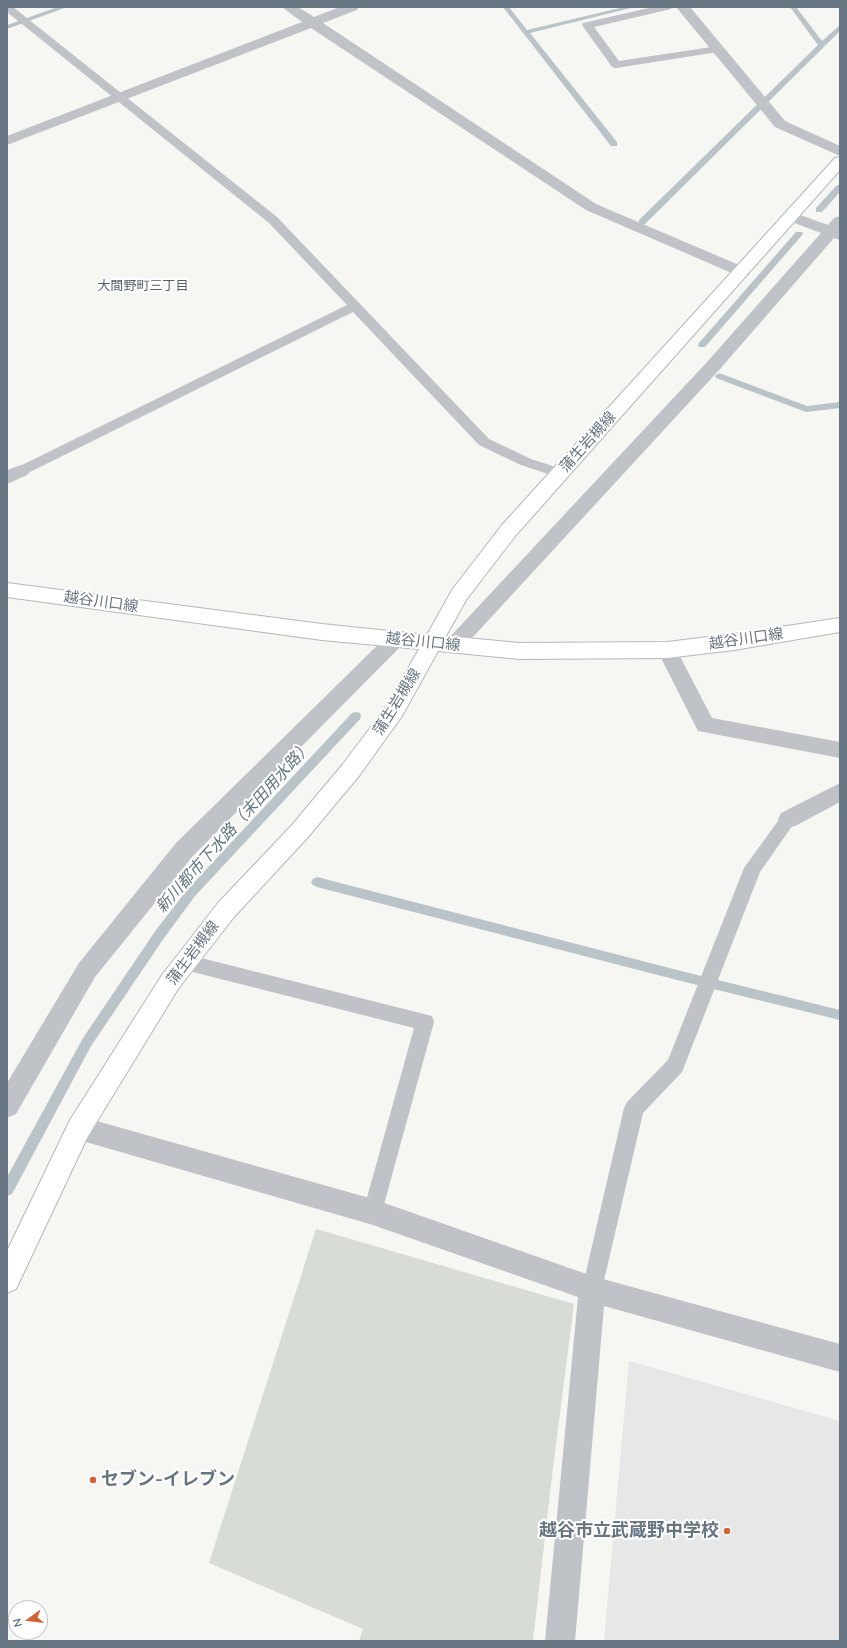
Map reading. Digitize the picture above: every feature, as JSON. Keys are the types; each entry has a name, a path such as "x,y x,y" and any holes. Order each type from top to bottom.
{"main road":[{"name":"蒲生岩槻線","path":"7,1280 79,1128 170,982 226,910 300,831 351,770 395,710 460,594 509,530 789,216 840,161"},
{"name":"越谷川口線","path":"7,590 322,632 519,650 667,650 734,642 840,625"}],"street":[{"path":"289,7 314,22 591,207 740,271"},
{"path":"7,141 352,7"},
{"path":"683,7 780,124 840,152"},
{"path":"454,645 714,365 837,229 789,216"},
{"path":"7,1106 87,970 184,850 396,639"},
{"path":"667,650 705,725 840,750"},
{"path":"790,819 840,792"},
{"path":"79,1128 373,1212 592,1289 840,1358"},
{"path":"560,1641 592,1289"}],"lane":[{"path":"7,7 273,220 484,442 526,462 560,473"},
{"path":"667,7 587,25 616,65 718,49"},
{"path":"14,474 356,306"},
{"path":"592,1289 634,1108 675,1066 754,868 790,819"},
{"path":"185,962 425,1022 373,1212"}],"shaded area":[{"path":"316,1229 574,1304 533,1641 359,1641 363,1629 209,1563"},
{"name":"越谷市立武蔵野中学校","path":"629,1361 840,1421 840,1641 604,1641"}],"waterway":[{"path":"7,27 64,7"},
{"path":"506,7 614,144"},
{"path":"526,32 632,7"},
{"path":"793,7 822,45"},
{"path":"822,45 840,27"},
{"path":"642,222 822,45"},
{"name":"新川都市下水路（末田用水路）","path":"819,210 840,187"},
{"name":"新川都市下水路（末田用水路）","path":"702,345 799,234"},
{"path":"719,376 806,409 840,405"},
{"name":"新川都市下水路（末田用水路）","path":"7,1190 87,1042 160,934 191,893 356,716"},
{"path":"317,882 681,976 840,1015"}],"place":[{"name":"セブン-イレブン","path":"93,1480"},
{"name":"越谷市立武蔵野中学校","path":"727,1531"}],"district":[{"name":"大間野町三丁目","path":"143,286"}]}
